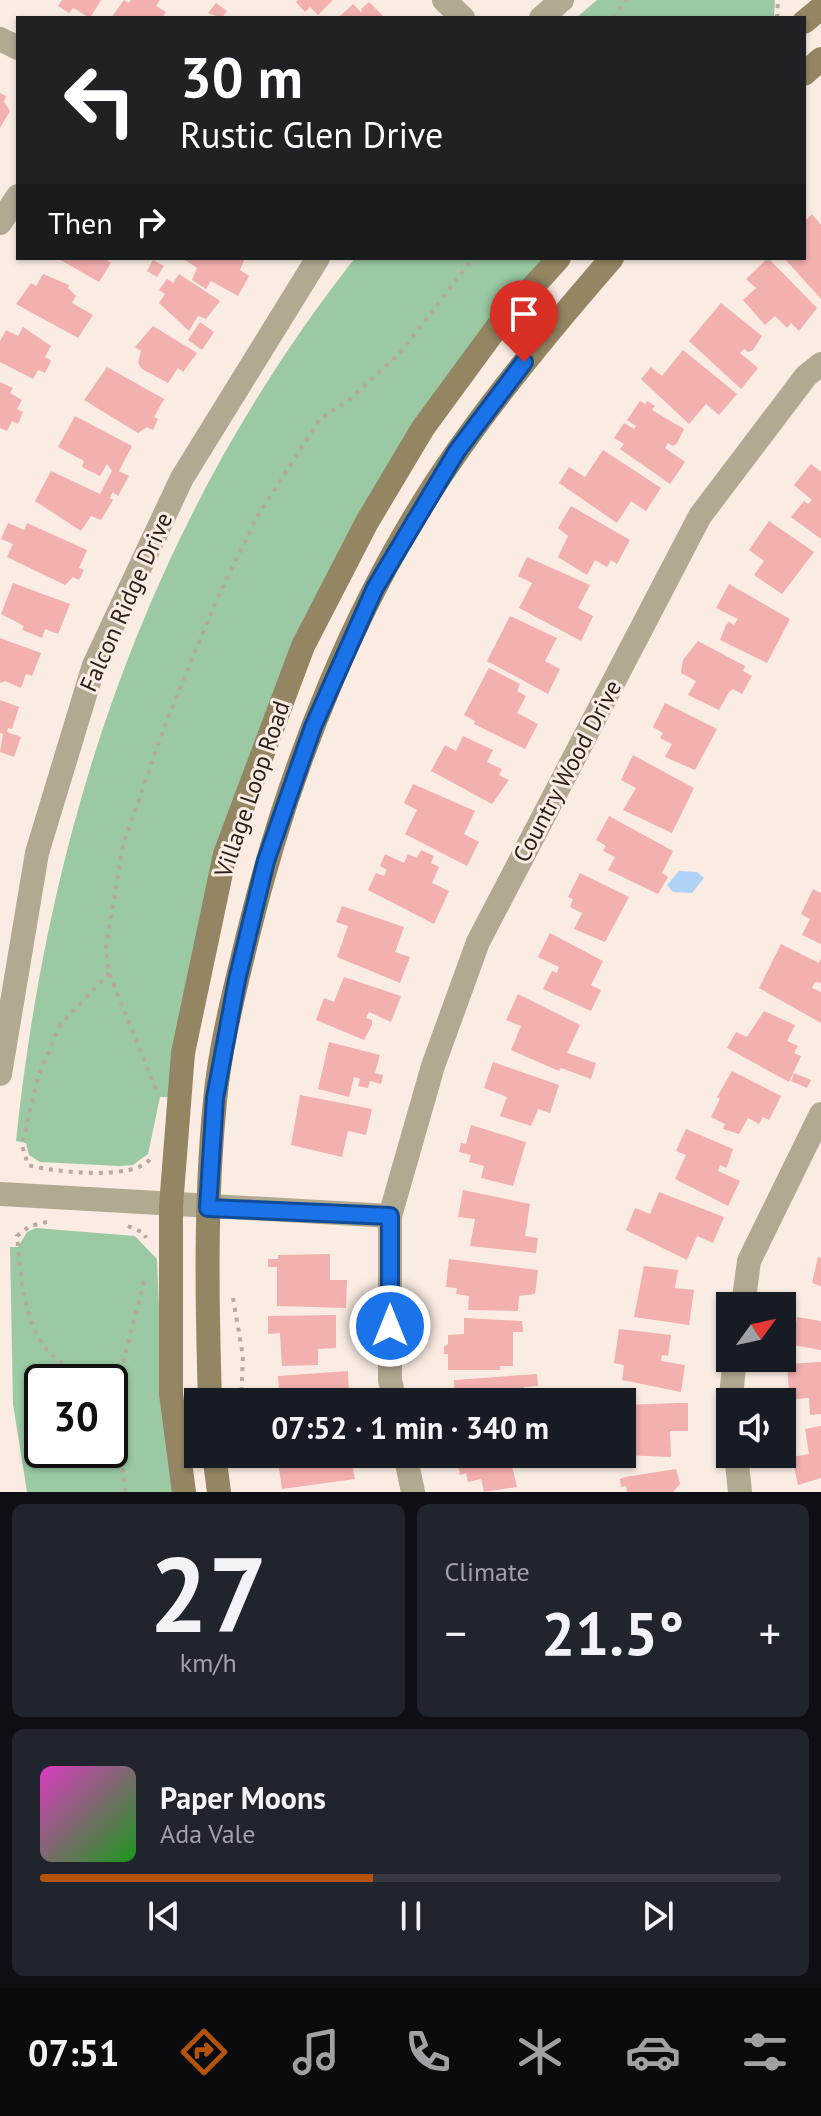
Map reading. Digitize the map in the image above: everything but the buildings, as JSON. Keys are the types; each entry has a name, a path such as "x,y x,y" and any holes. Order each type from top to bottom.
{"main road":[{"path":"806,72 821,59"},
{"name":"Village Loop Road","path":"184,1492 171,1394 171,1206 183,1053 225,854 303,646 367,522 423,428 500,323 557,260"},
{"name":"Village Loop Road","path":"210,1388 208,1208 215,1098 237,980 266,861 313,727 375,588 457,451 540,340 610,260"},
{"path":"216,1468 219,1492"}],"street":[{"path":"444,0 461,16"},
{"path":"543,16 562,0"},
{"path":"814,0 821,8"},
{"path":"0,223 16,199"},
{"name":"Falcon Ridge Drive","path":"0,1074 37,853 94,665 182,478 316,260"},
{"name":"Country Wood Drive","path":"392,1388 390,1216 433,1066 478,942 700,516 806,376 821,364"},
{"path":"745,1292 749,1261 821,1114"},
{"path":"0,1194 390,1216"},
{"path":"408,1468 413,1492"},
{"path":"737,1468 740,1492"}],"path":[{"path":"160,1097 109,973 106,947 123,845 165,725 216,601 257,517 320,419 350,399 400,353 471,260"},
{"path":"109,973 60,1025 38,1077 22,1145 28,1165 45,1169 131,1172 145,1165 155,1151"},
{"path":"55,1220 30,1226 17,1236 28,1311 38,1335 60,1362 65,1364"},
{"path":"115,1225 144,1233 147,1243"},
{"path":"125,1364 148,1264"},
{"path":"231,1292 243,1356 242,1388"},
{"path":"124,1468 125,1492"}],"green space":[{"path":"597,0 775,1 774,16 578,16"},
{"path":"354,260 545,260 497,314 271,699 225,829 168,1097 160,1097 148,1154 133,1165 120,1166 40,1162 29,1155 26,1143 16,1141 32,1020 55,902 84,787 122,675 167,566 221,460 283,357"},
{"path":"36,1228 135,1236 157,1259 163,1404 173,1492 27,1492 13,1404 10,1247 18,1247 27,1232"}],"water":[{"path":"679,871 697,872 704,878 692,893 673,892 667,885"}],"route":[{"path":"390,1326 390,1216 208,1208 215,1098 237,980 266,861 313,727 375,588 457,451 524,362"}]}
